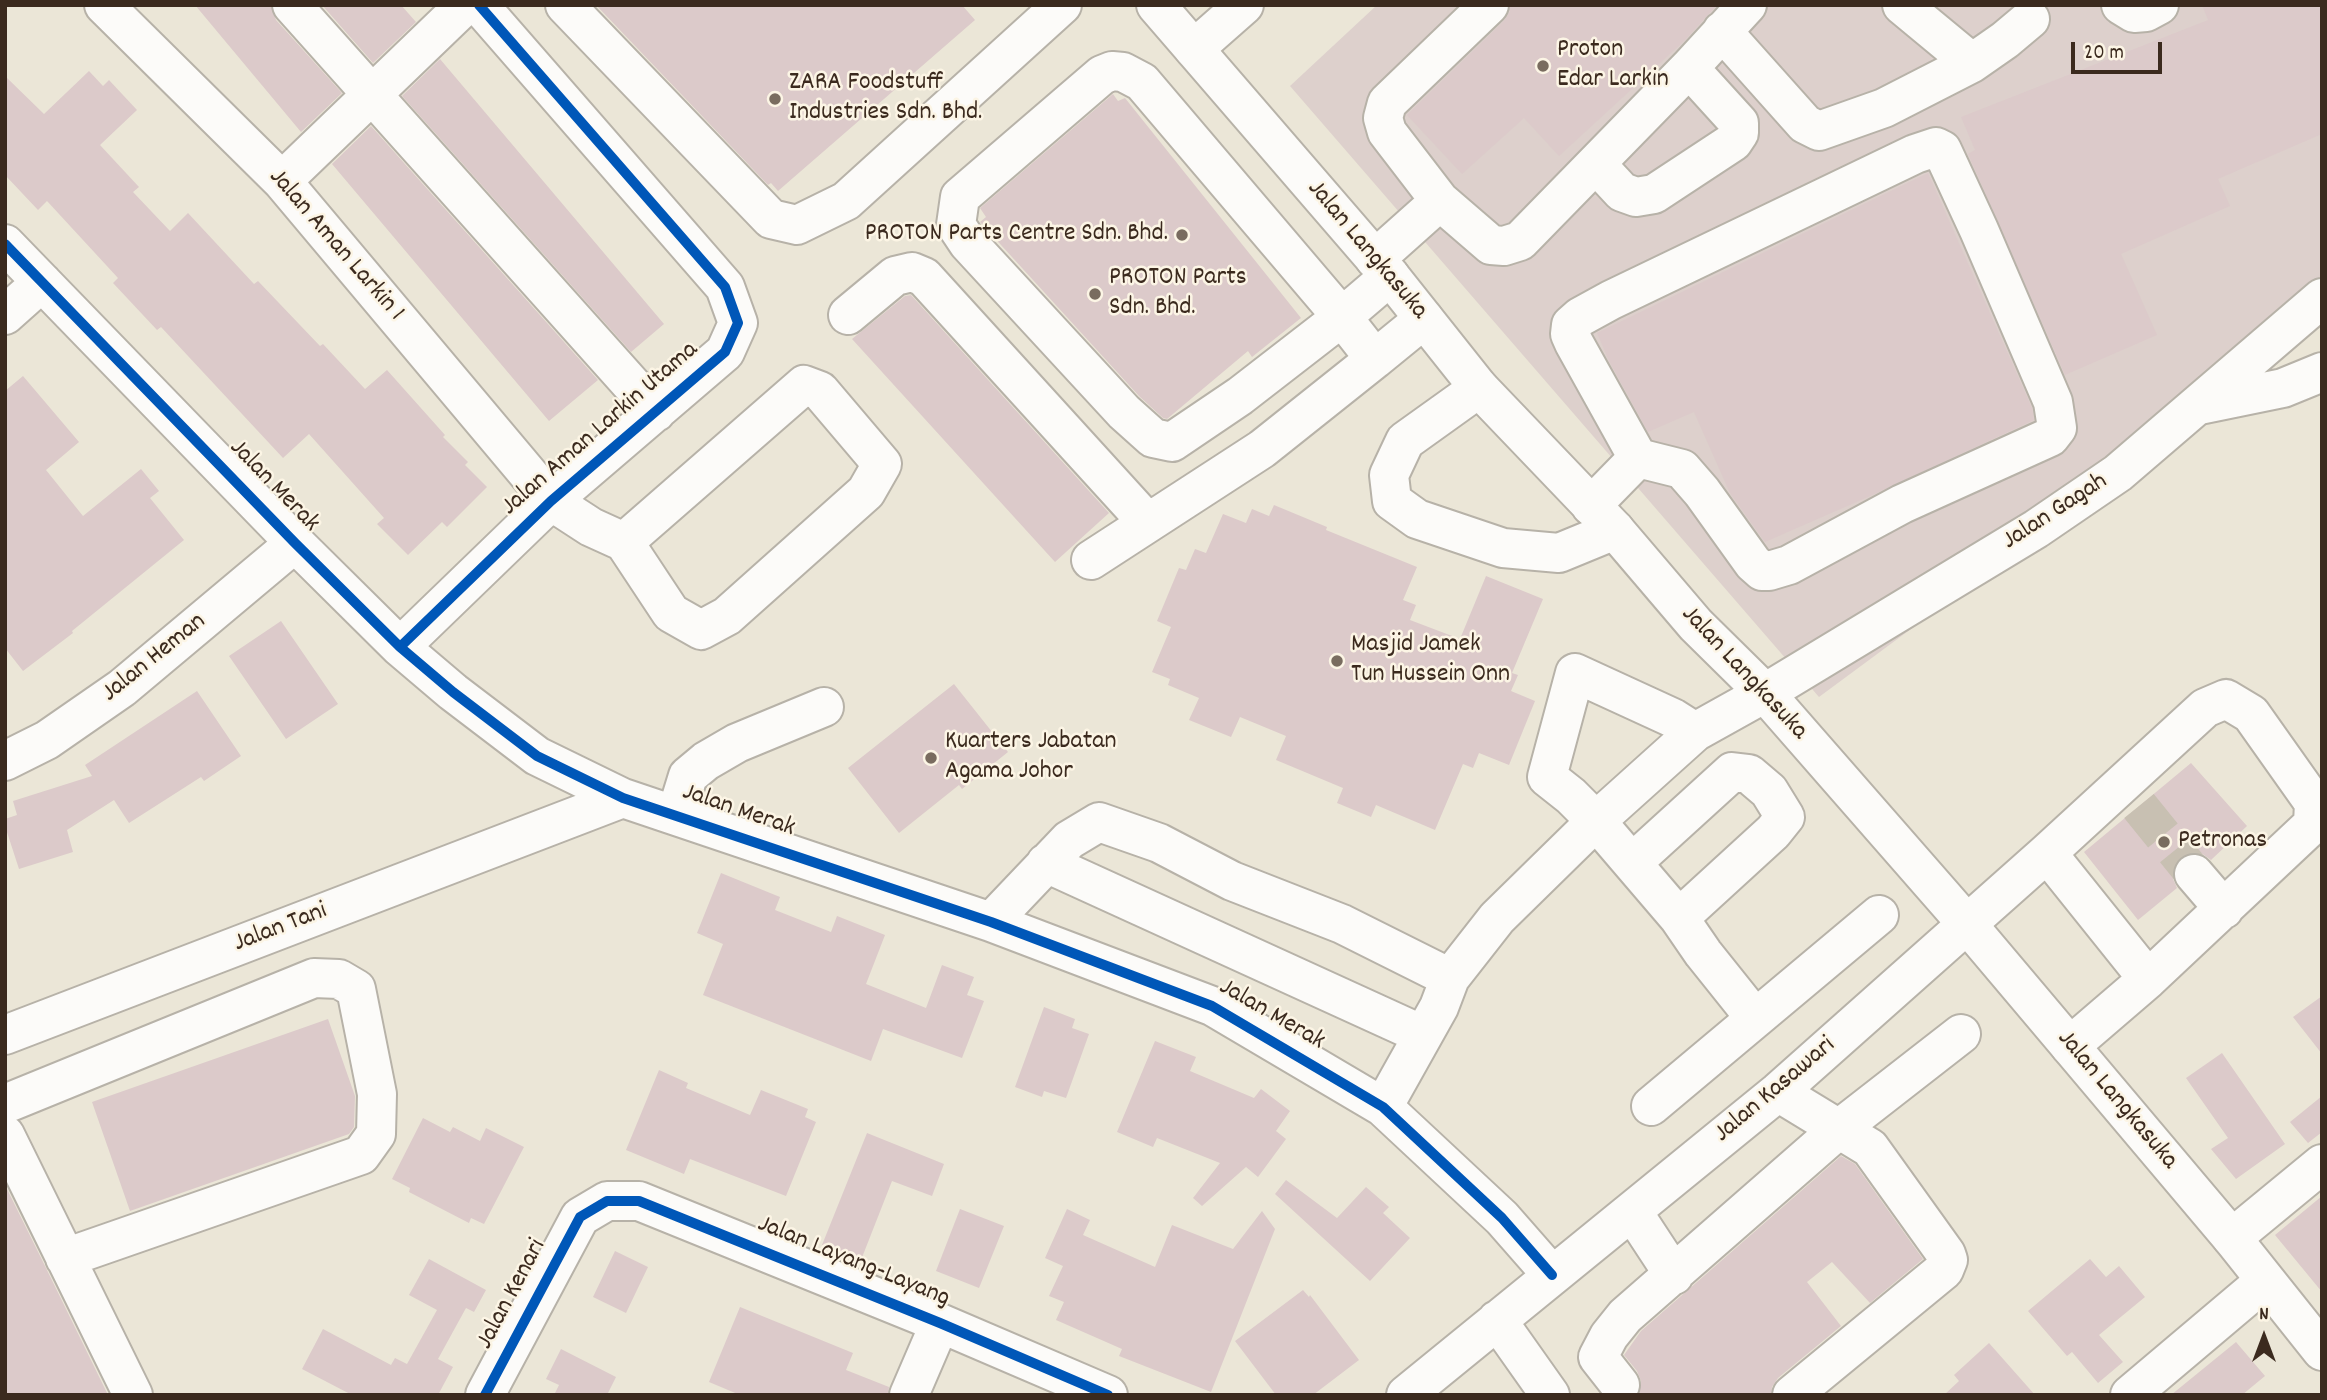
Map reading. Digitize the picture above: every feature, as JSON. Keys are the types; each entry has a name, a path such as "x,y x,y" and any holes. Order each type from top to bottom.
{"street":[{"name":"Jalan Aman Larkin 1","path":"104,5 282,181 551,502 592,527 624,542"},
{"path":"292,5 370,96 656,412"},
{"path":"282,181 466,5"},
{"name":"Jalan Aman Larkin Utama","path":"400,647 551,502 725,352 738,323 725,287 479,5"},
{"path":"565,5 771,219 797,225 846,201 1062,5"},
{"name":"Jalan Langkasuka","path":"1156,5 1383,267 1479,388 1603,518 1696,625 1765,693 1967,924 2232,1238 2322,1350"},
{"path":"1194,49 1244,5"},
{"path":"1489,5 1387,103 1383,118 1387,132 1440,201 1491,245 1504,246 1520,241 1689,68 1734,18 1805,124 1819,131 1884,108 1972,63 2029,19"},
{"path":"1902,5 1972,63"},
{"path":"2121,5 2134,13 2146,12 2159,5"},
{"path":"1596,164 1622,192 1636,197 1654,194 1733,142 1739,134 1739,123 1689,68"},
{"path":"1375,359 1342,317 1142,82 1123,72 1112,71 1102,75 960,197 956,225 968,243 1124,412 1153,438 1172,442 1240,396 1342,317 1440,201"},
{"path":"1936,147 1942,150 2053,402 2057,428 2050,437 1902,503 1789,565 1769,571 1762,571 1754,563 1703,492 1682,469 1638,458 1574,343 1570,334 1571,325 1611,300 1915,154 1936,147"},
{"name":"Jalan Merak","path":"5,244 295,543 400,647 453,692 537,756 622,798 991,922 1212,1006 1382,1107 1502,1218 1552,1275"},
{"path":"848,315 895,276 912,272 924,277 1148,523"},
{"path":"5,315 42,282"},
{"name":"Jalan Gagah","path":"1382,1107 1439,1007 1450,978 1497,918 1596,821 1695,732 1765,693 2036,529 2118,473 2322,298"},
{"path":"1091,560 1262,449 1424,319"},
{"path":"2198,406 2283,388 2322,372"},
{"path":"804,385 820,391 882,464 866,492 727,616 701,629 671,613 624,542 804,385"},
{"path":"1479,388 1405,441 1389,475 1392,502 1417,519 1503,548 1559,553 1603,518 1638,458"},
{"name":"Jalan Heman","path":"5,761 47,740 122,688 295,543"},
{"path":"1695,732 1673,718 1575,673 1547,777 1596,821 1679,918 1755,1018"},
{"name":"Jalan Kasawari","path":"1406,1395 1778,1092 2047,853 2130,796 2205,708 2226,699 2251,714 2314,803 2313,824 2224,909"},
{"path":"676,815 688,776 706,761 737,743 824,707"},
{"path":"556,823 566,770"},
{"path":"1632,863 1732,772 1749,774 1769,791 1785,817 1773,832 1679,918"},
{"name":"Jalan Tani","path":"5,1035 622,798"},
{"path":"991,922 1069,840 1099,822 1159,843 1232,881 1342,924 1450,978"},
{"path":"2047,853 2148,979"},
{"path":"1046,863 1423,1035"},
{"path":"2070,1046 2224,909 2194,874"},
{"path":"1651,1106 1879,915"},
{"path":"5,1104 314,978 339,979 356,989 377,1094 376,1134 361,1156 65,1258"},
{"path":"1620,1385 1599,1360 1602,1347 1625,1317 1839,1129 1961,1034"},
{"path":"1778,1092 1870,1148 1946,1254 1948,1266 1792,1395"},
{"path":"5,1135 133,1395"},
{"path":"2232,1238 2322,1164"},
{"name":"Jalan Layang-Layang","path":"580,1217 607,1201 639,1200 1108,1395"},
{"path":"1632,1211 1674,1275"},
{"name":"Jalan Kenari","path":"485,1395 580,1217"},
{"path":"2130,1395 2265,1281"},
{"path":"1497,1320 1550,1395"},
{"path":"909,1395 940,1323"}],"shaded area":[{"path":"1377,5 2322,5 2322,325 1819,697 1290,86"}],"building":[{"path":"195,5 271,5 276,20 342,93 301,132"},
{"path":"322,5 401,5 416,22 373,63"},
{"name":"ZARA Foodstuff Industries Sdn. Bhd.","path":"596,5 962,5 975,20 778,191 771,183 768,185"},
{"name":"Proton Edar Larkin","path":"1510,5 1717,5 1684,41 1559,156 1524,118 1462,174 1407,115 1504,21 1510,12"},
{"path":"2202,5 2322,5 2322,134 2218,179 2230,206 2121,254 2157,335 2065,375 1968,154 1975,150 1961,117 2208,20"},
{"path":"440,59 664,324 631,352 402,96"},
{"path":"89,71 103,86 109,80 137,110 100,145 139,187 133,192 170,231 188,213 254,284 258,281 365,389 387,370 445,435 443,437 468,462 465,465 487,487 447,527 442,522 408,555 377,524 384,518 309,434 283,458 161,327 157,330 113,283 118,278 47,201 38,210 5,175 5,76 44,114"},
{"path":"1113,94 1118,101 1125,98 1301,318 1252,357 1248,351 1167,419 1139,396 980,222 986,217 980,208"},
{"path":"371,126 598,380 549,421 332,164"},
{"path":"1928,173 2032,408 2034,420 1765,542 1730,493 1694,412 1648,432 1609,361 1597,333"},
{"path":"911,295 1109,513 1055,562 852,339 905,296"},
{"path":"23,376 79,442 46,470 83,516 141,469 159,491 150,498 184,540 23,671 5,648 5,391"},
{"name":"Masjid Jamek Tun Hussein Onn","path":"1274,505 1327,527 1326,530 1417,567 1403,600 1416,605 1410,620 1460,639 1486,576 1543,599 1512,673 1518,675 1511,691 1535,701 1509,765 1479,753 1473,768 1463,764 1435,830 1376,805 1371,817 1337,803 1343,788 1276,760 1286,736 1240,717 1231,737 1189,720 1199,698 1168,685 1170,679 1152,672 1171,627 1157,621 1179,568 1186,570 1195,549 1206,553 1223,514 1246,523 1252,509 1269,516"},
{"path":"281,621 338,704 286,739 229,656"},
{"name":"Kuarters Jabatan Agama Johor","path":"954,684 1008,752 962,789 959,785 899,833 848,768"},
{"path":"197,691 241,756 204,781 201,777 129,823 114,800 67,830 73,852 19,869 5,826 5,819 17,815 13,801 92,776 85,765"},
{"name":"Petronas","path":"2191,763 2247,826 2211,860 2201,853 2189,853 2180,857 2173,867 2173,879 2177,888 2138,920 2084,852"},
{"path":"721,873 780,897 775,910 831,932 837,916 885,935 866,984 926,1008 942,965 974,977 967,995 984,1001 962,1058 883,1029 871,1061 703,995 723,944 697,933"},
{"path":"2322,996 2322,1054 2293,1017"},
{"path":"1044,1007 1075,1019 1072,1028 1089,1034 1066,1098 1044,1091 1042,1097 1015,1087"},
{"path":"328,1019 355,1096 354,1127 349,1134 130,1211 92,1102"},
{"path":"1155,1041 1196,1057 1190,1071 1254,1098 1261,1089 1290,1111 1276,1131 1286,1139 1258,1177 1246,1167 1202,1206 1193,1198 1220,1163 1157,1138 1153,1147 1117,1132"},
{"path":"2222,1053 2285,1144 2236,1179 2211,1149 2228,1138 2186,1078"},
{"path":"659,1070 688,1083 686,1088 750,1115 761,1090 808,1109 805,1117 816,1122 786,1196 690,1159 684,1174 626,1150"},
{"path":"2322,1096 2322,1132 2308,1143 2290,1122"},
{"path":"423,1118 450,1132 453,1127 480,1141 486,1128 524,1147 484,1224 471,1218 469,1223 409,1192 410,1188 392,1179"},
{"path":"867,1133 944,1164 932,1196 892,1181 861,1260 822,1245"},
{"path":"1841,1156 1855,1164 1923,1259 1870,1303 1832,1262 1807,1282 1841,1326 1778,1378 1772,1387 1771,1395 1639,1395 1641,1381 1637,1371 1624,1355 1641,1331"},
{"path":"1286,1180 1337,1218 1366,1187 1389,1207 1383,1213 1410,1238 1370,1281 1275,1194"},
{"path":"5,1185 45,1266 108,1395 5,1395"},
{"path":"2322,1196 2322,1292 2275,1235"},
{"path":"960,1209 1004,1226 979,1288 936,1271"},
{"path":"1067,1209 1090,1220 1083,1235 1155,1267 1172,1225 1233,1249 1262,1211 1275,1229 1211,1392 1119,1356 1122,1349 1056,1320 1064,1302 1049,1296 1063,1266 1045,1258"},
{"path":"615,1251 648,1267 626,1313 593,1297"},
{"path":"429,1259 486,1290 474,1312 466,1308 438,1359 453,1367 438,1395 352,1395 302,1369 323,1329 391,1365 395,1358 407,1364 437,1310 409,1295"},
{"path":"2090,1259 2106,1277 2119,1266 2145,1297 2099,1335 2123,1362 2098,1383 2072,1352 2067,1356 2028,1311"},
{"path":"1303,1290 1309,1297 1310,1295 1359,1360 1313,1395 1276,1395 1235,1341"},
{"path":"740,1307 853,1353 846,1370 889,1387 888,1395 740,1395 709,1382"},
{"path":"2236,1342 2265,1376 2242,1395 2171,1395"},
{"path":"1989,1343 2035,1395 1944,1395 1959,1381 1954,1375"},
{"path":"561,1349 616,1377 607,1395 554,1395 559,1385 546,1379"}],"tunnel":[{"path":"2139,806 2194,874"}],"cycle path":[{"path":"400,647 551,501 725,352 738,323 725,287 479,5"},
{"path":"5,244 295,543 400,647 453,692 537,756 623,798 991,922 1212,1006 1383,1107 1502,1218 1552,1275"},
{"path":"485,1395 580,1217 607,1201 639,1201 940,1323 1108,1395"}],"place":[{"name":"Proton Edar Larkin","path":"1543,66"},
{"name":"ZARA Foodstuff Industries Sdn. Bhd.","path":"775,99"},
{"name":"PROTON Parts Centre Sdn. Bhd.","path":"1182,235"},
{"name":"PROTON Parts Sdn. Bhd.","path":"1095,294"},
{"name":"Masjid Jamek Tun Hussein Onn","path":"1337,661"},
{"name":"Kuarters Jabatan Agama Johor","path":"931,758"},
{"name":"Petronas","path":"2164,842"}]}
